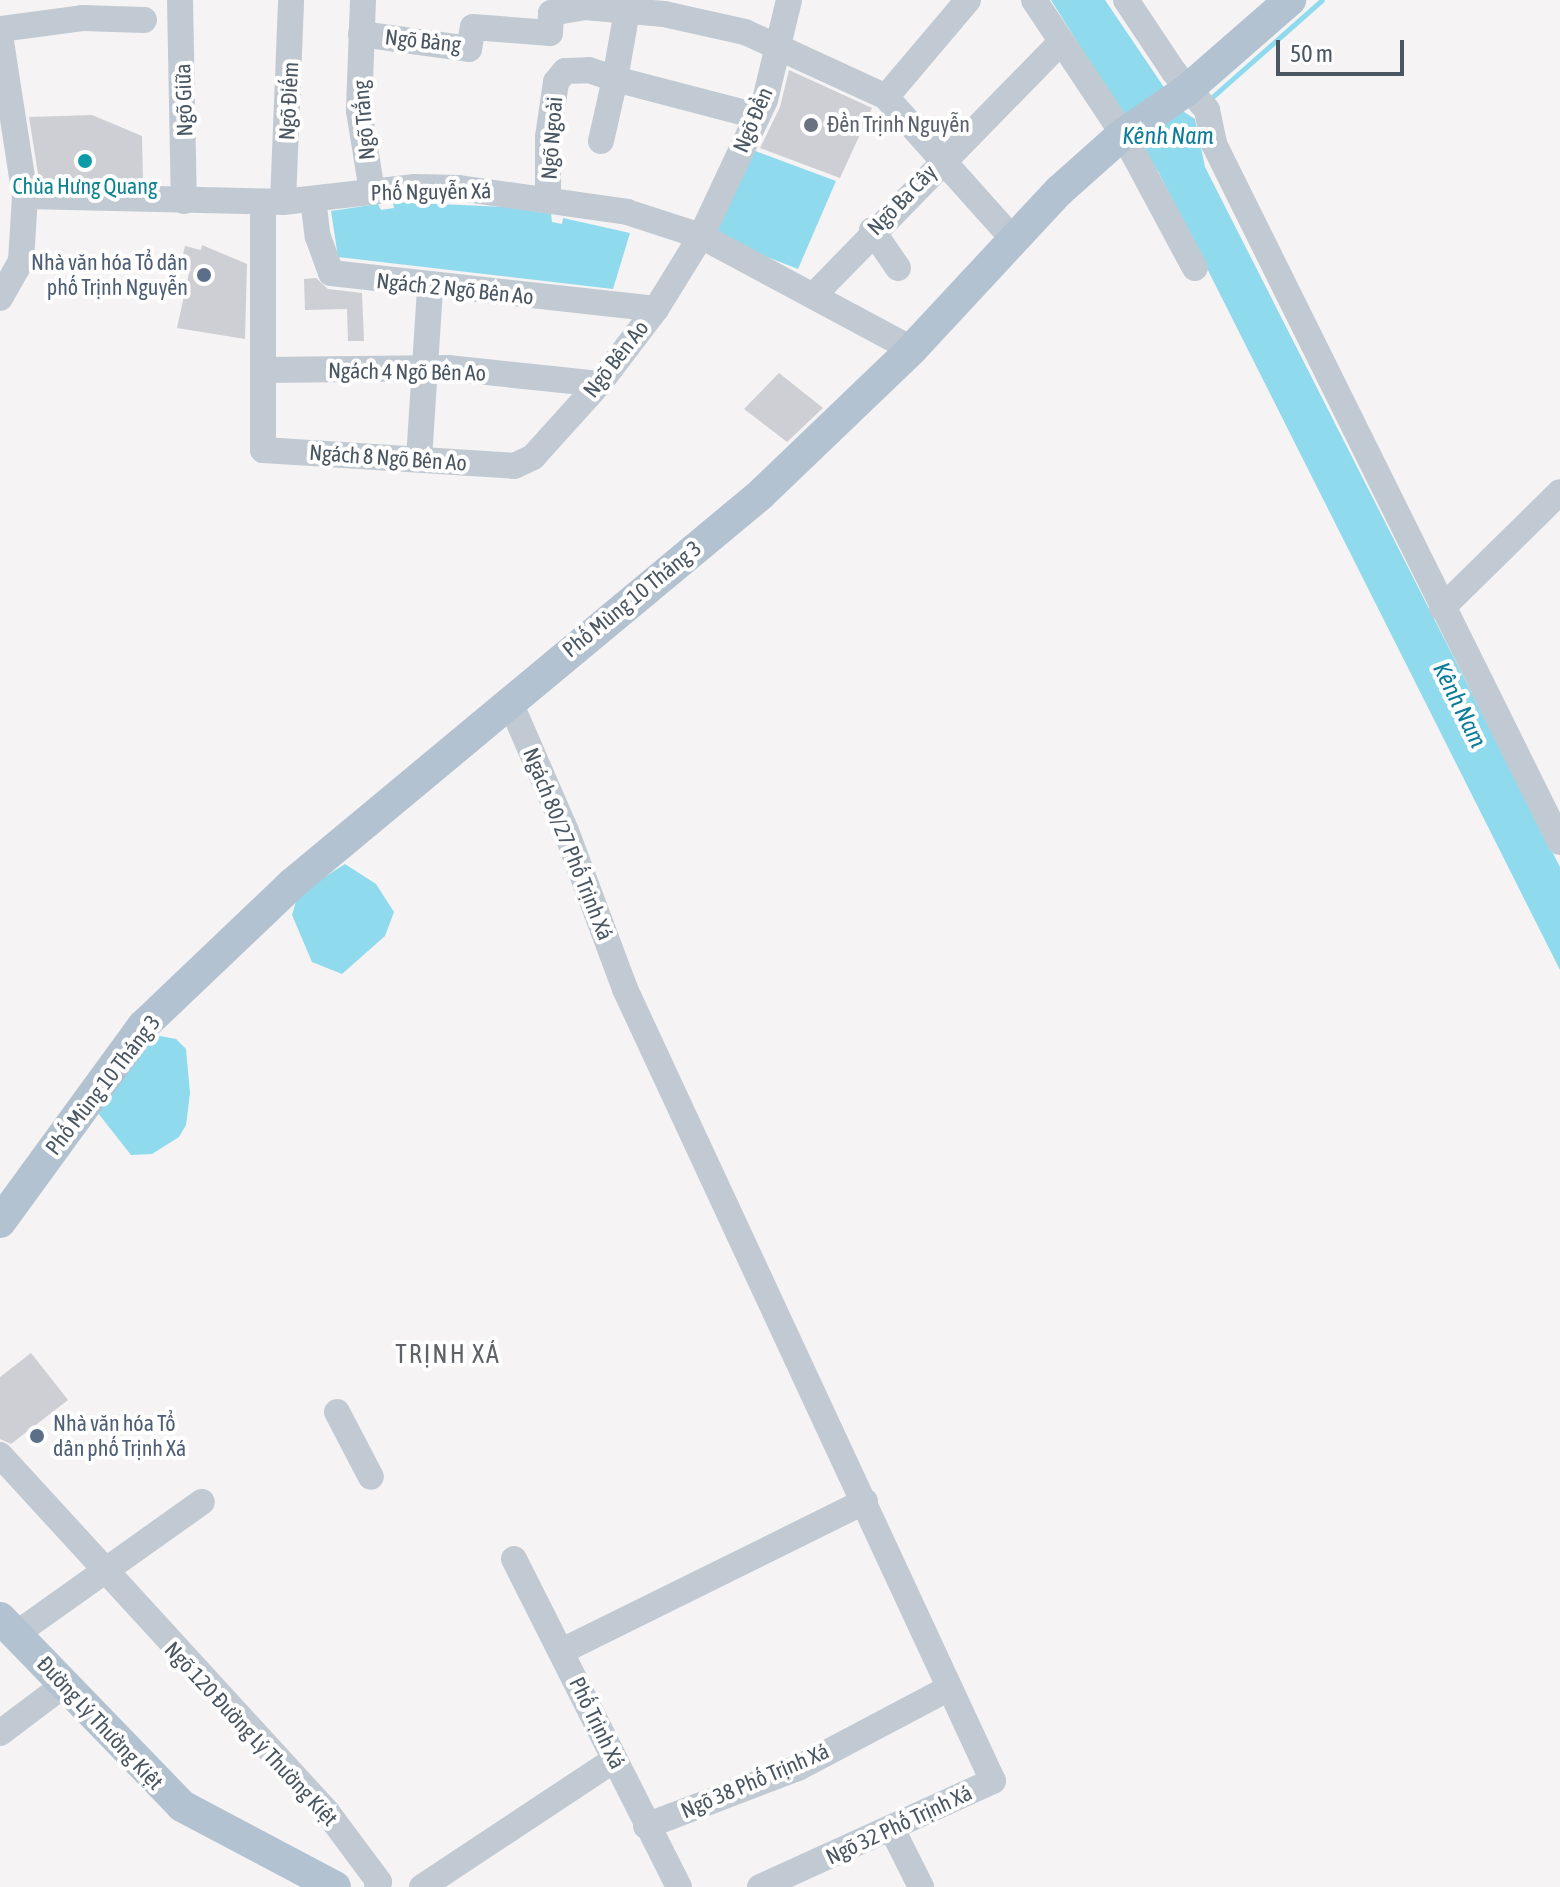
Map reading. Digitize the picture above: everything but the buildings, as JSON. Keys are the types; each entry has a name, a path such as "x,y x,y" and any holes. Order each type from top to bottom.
{"main road":[{"name":"Phố Mùng 10 Tháng 3","path":"0,1222 143,1026 292,884 509,700 760,495 912,349 1013,239 1123,134 1187,90 1290,0"},
{"name":"Đường Lý Thường Kiệt","path":"8,1626 182,1806 335,1887"}],"street":[{"name":"Ngõ Giữa","path":"180,0 184,201"},
{"name":"Ngõ Điếm","path":"273,202 291,0"},
{"name":"Ngõ Trắng","path":"363,0 359,111 372,191"},
{"path":"968,0 886,97 1013,239"},
{"path":"1034,0 1123,134 1195,268"},
{"path":"1126,0 1187,90 1207,110 1214,144 1560,842"},
{"name":"Ngõ Đền","path":"701,236 757,116 779,49 783,1"},
{"path":"601,141 629,6"},
{"name":"Ngõ Bàng","path":"361,34 469,49 473,27 550,33 551,13 585,7 629,6 745,32 886,97"},
{"path":"0,298 21,261 25,196 0,32 82,18 144,20"},
{"name":"Ngõ Ba Cây","path":"815,294 942,158 1061,42"},
{"name":"Ngõ Ngoài","path":"548,197 548,137 556,82 565,71 589,70 615,79"},
{"path":"615,79 757,116"},
{"name":"Phố Nguyễn Xá","path":"25,196 273,202 372,191 459,188 548,197 627,212 701,236 815,294 912,349"},
{"name":"Ngách 2 Ngõ Bên Ao","path":"313,199 318,237 331,273 430,287 656,309"},
{"path":"263,370 273,202"},
{"path":"872,230 898,268"},
{"name":"Ngõ Bên Ao","path":"514,466 533,457 599,384 656,309 701,236"},
{"path":"419,459 430,287"},
{"name":"Ngách 4 Ngõ Bên Ao","path":"263,370 425,369 599,384"},
{"name":"Ngách 8 Ngõ Bên Ao","path":"263,370 263,450 514,466"},
{"path":"1442,608 1560,492"},
{"name":"Ngách 80/27 Phố Trịnh Xá","path":"509,700 566,831 625,989 865,1501 947,1689 993,1781"},
{"path":"337,1412 371,1477"},
{"name":"Ngõ 120 Đường Lý Thường Kiệt","path":"0,1455 108,1577 327,1812 379,1882 377,1887"},
{"path":"562,1651 865,1501"},
{"path":"8,1626 108,1577 202,1502"},
{"name":"Phố Trịnh Xá","path":"514,1559 679,1887"},
{"path":"0,1733 64,1685"},
{"name":"Ngõ 38 Phố Trịnh Xá","path":"646,1826 798,1768 947,1689"},
{"path":"422,1887 614,1760"},
{"name":"Ngõ 32 Phố Trịnh Xá","path":"760,1887 993,1781"},
{"path":"892,1829 921,1887"}],"water":[{"name":"Kênh Nam","path":"1051,0 1105,0 1178,108 1195,119 1205,167 1560,867 1560,970 1159,173"},
{"path":"750,149 836,181 798,269 716,237 727,196"},
{"path":"393,202 506,207 551,214 552,222 562,224 563,218 630,233 613,289 338,257 331,211 378,204 381,210 394,208"},
{"path":"345,864 376,884 394,912 385,936 342,974 312,962 292,915 298,894"},
{"path":"160,1036 176,1039 186,1049 190,1093 186,1125 179,1137 152,1154 131,1155 94,1108 144,1041"}],"waterway":[{"path":"1210,99 1322,0"}],"place":[{"name":"Đền Trịnh Nguyễn","path":"811,125"},
{"name":"Chùa Hưng Quang","path":"85,161"},
{"name":"Nhà văn hóa Tổ dân phố Trịnh Nguyễn","path":"204,275"},
{"name":"Nhà văn hóa Tổ dân phố Trịnh Xá","path":"37,1436"}],"district":[{"name":"TRỊNH XÁ","path":"448,1355"}]}
